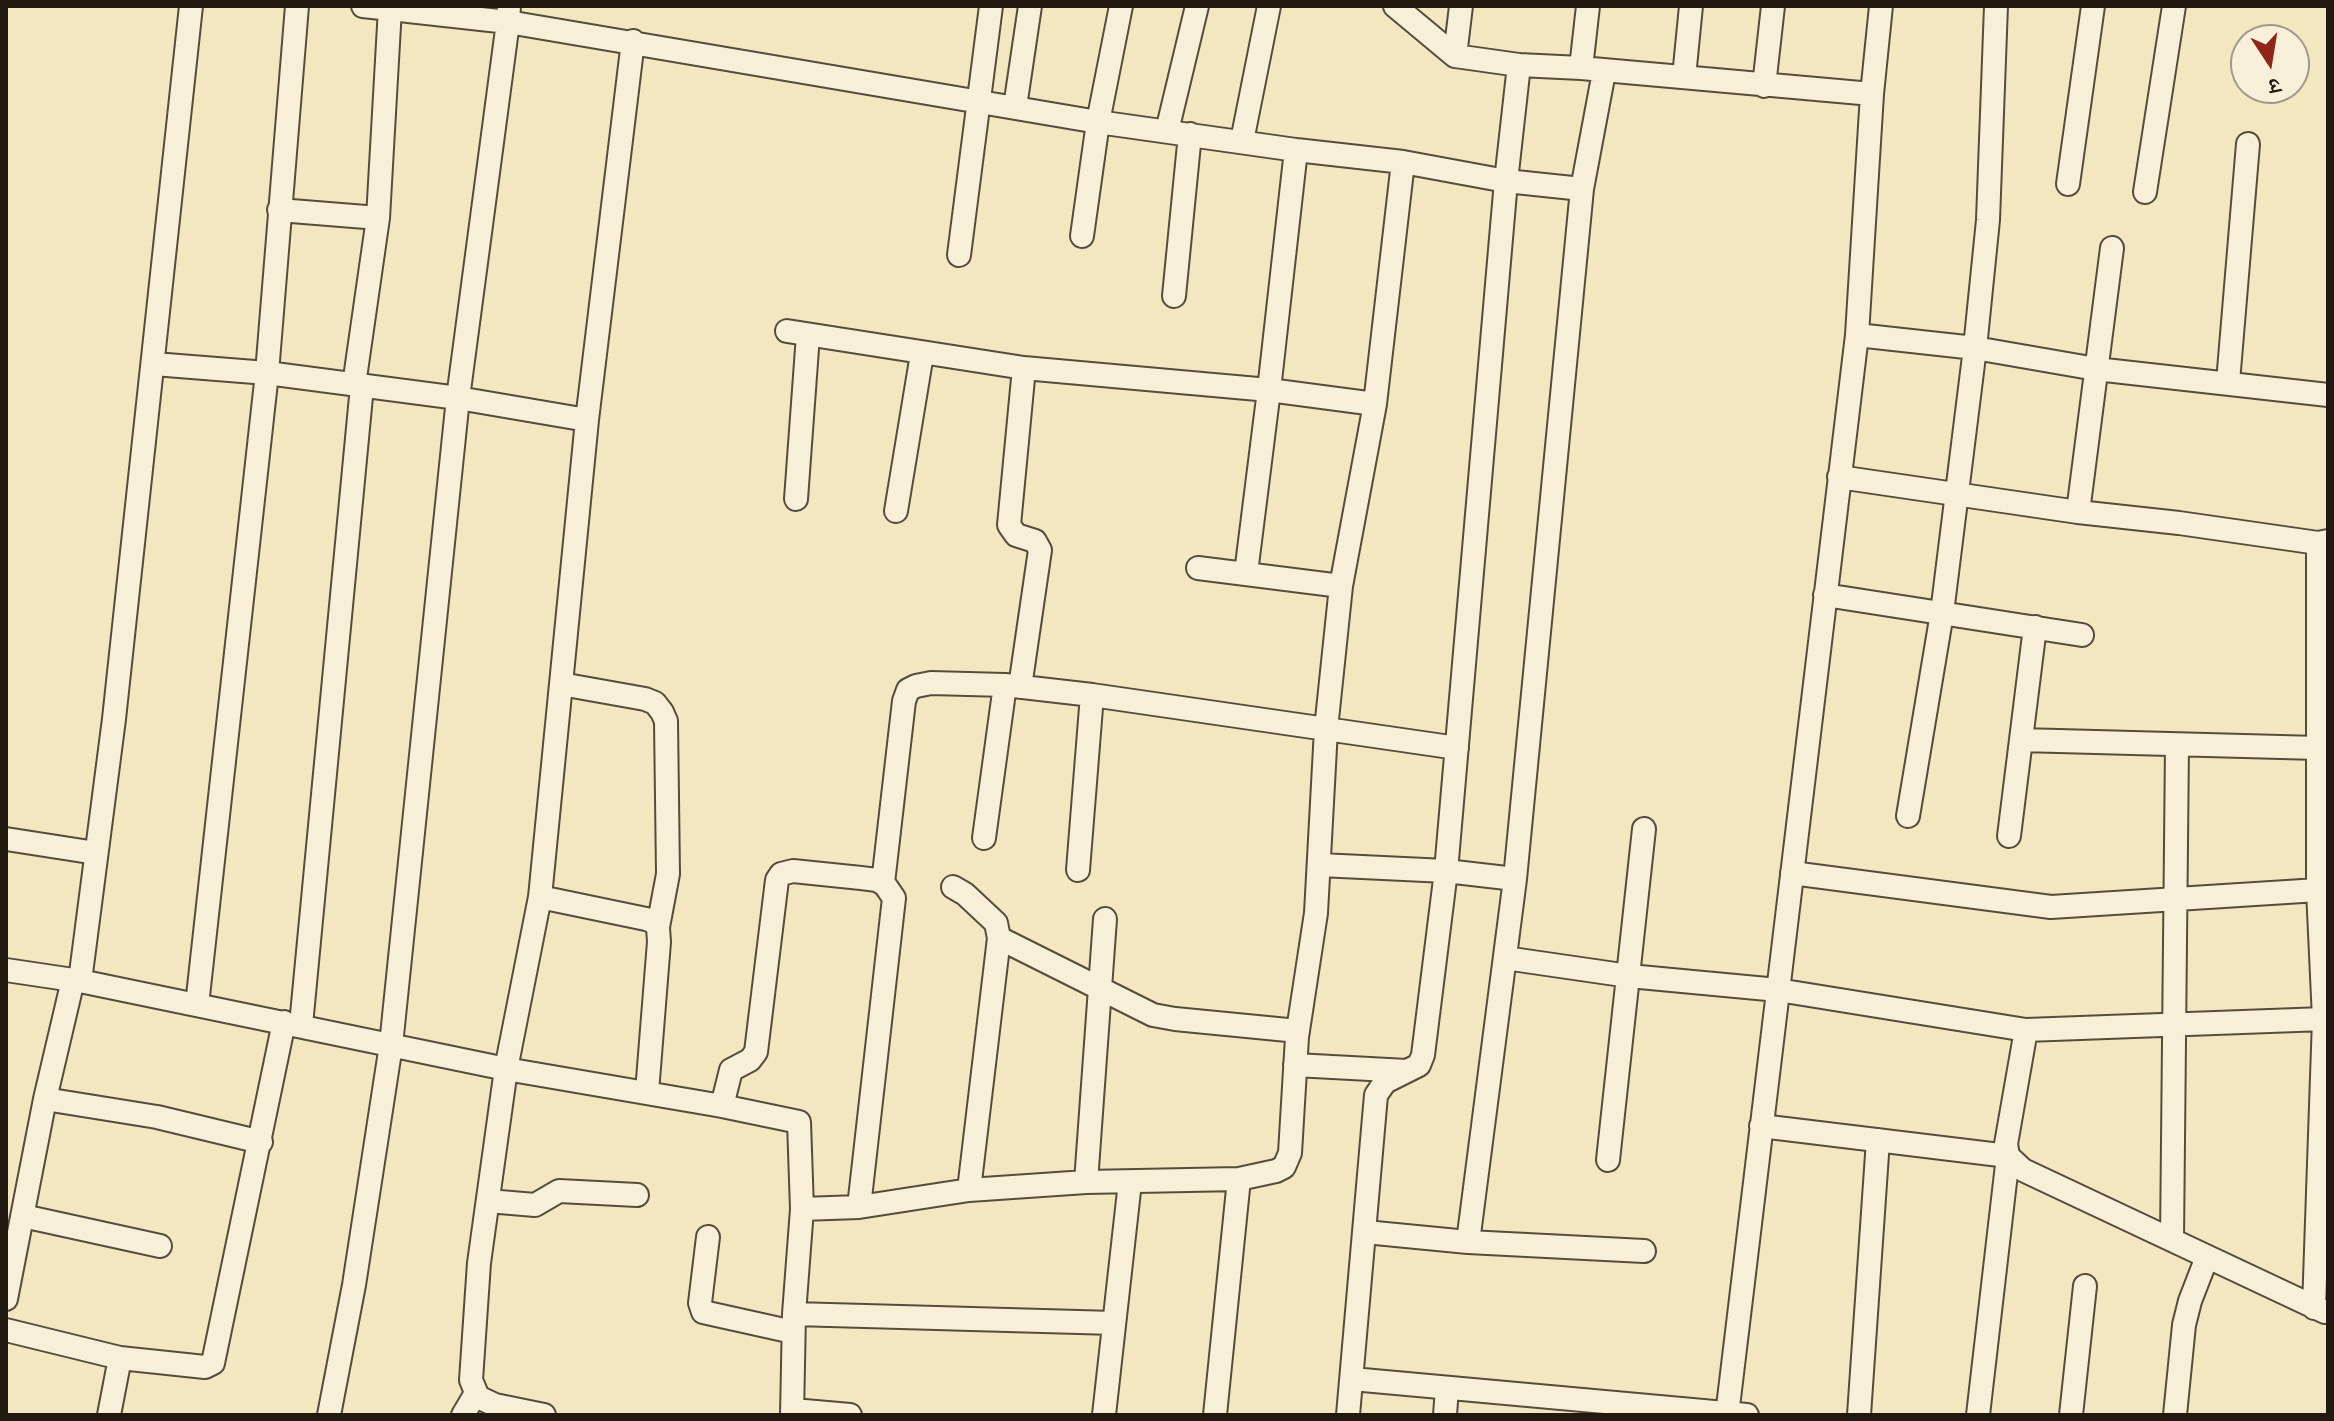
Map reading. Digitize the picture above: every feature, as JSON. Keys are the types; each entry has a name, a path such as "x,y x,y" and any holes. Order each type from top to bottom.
{"street":[{"path":"6,1299 45,1099 76,981 96,853 154,364 191,6"},
{"path":"197,1005 267,373 297,6"},
{"path":"363,6 508,14 633,41 1098,122 1403,162 1506,181 1582,189"},
{"path":"959,255 991,6"},
{"path":"1015,107 1030,6"},
{"path":"1082,236 1098,122 1121,6"},
{"path":"1167,131 1197,6"},
{"path":"1242,141 1269,6"},
{"path":"1395,6 1455,56 1519,65 1872,94"},
{"path":"1455,56 1461,6"},
{"path":"1581,68 1588,6"},
{"path":"1684,77 1691,6"},
{"path":"1764,86 1773,6"},
{"path":"1352,1379 1734,1414 1761,1126 1857,335 1872,94 1881,6"},
{"path":"1908,816 1942,613 1975,348 1988,220 1996,6"},
{"path":"2068,184 2093,6"},
{"path":"2145,192 2174,6"},
{"path":"6,1330 120,1358 205,1367 216,1359 261,1142 293,1024 378,218 390,8"},
{"path":"329,1415 354,1285 391,1045 458,398 508,14"},
{"path":"544,1415 495,1405 478,1397 471,1380 479,1263 506,1069 540,897 587,420 633,41"},
{"path":"1348,1415 1376,1095 1385,1082 1419,1065 1423,1055 1446,871 1506,181 1519,65"},
{"path":"1468,1242 1515,879 1582,189 1604,72"},
{"path":"1174,296 1190,134"},
{"path":"2228,382 2248,144"},
{"path":"1246,573 1296,150"},
{"path":"802,1209 859,1207 969,1190 1086,1182 1239,1179 1284,1167 1288,1160 1298,1031 1316,913 1326,729 1341,586 1375,404 1403,162"},
{"path":"279,210 378,218"},
{"path":"2078,512 2112,248"},
{"path":"796,499 797,333 1024,368 1269,390 1375,404"},
{"path":"1857,335 1975,348 2096,369 2328,395"},
{"path":"896,511 922,354"},
{"path":"154,364 267,373 458,398 587,420"},
{"path":"984,838 1040,550 1035,541 1016,535 1009,525 1024,368"},
{"path":"1761,1126 2008,1156 2023,1170 2321,1310 2324,1019 2318,890 2318,748 2323,542 2078,512 1839,477"},
{"path":"1198,568 1341,586"},
{"path":"1825,595 2082,635"},
{"path":"2009,836 2035,627"},
{"path":"883,883 904,701 908,690 916,686 931,683 1012,686 1092,695 1457,748"},
{"path":"561,684 645,699 655,703 666,721 668,874 658,927 647,1092"},
{"path":"1078,870 1092,695"},
{"path":"2021,740 2318,748"},
{"path":"2172,1240 2177,745"},
{"path":"1608,1160 1644,829"},
{"path":"6,839 96,853"},
{"path":"1320,865 1446,871 1515,879"},
{"path":"722,1106 731,1070 750,1060 756,1052 777,880 781,874 793,871 883,883 894,898 859,1207"},
{"path":"1792,873 2051,907 2318,890"},
{"path":"953,887 996,923 999,938 969,1190"},
{"path":"540,897 646,919 658,927"},
{"path":"1086,1182 1105,919"},
{"path":"999,938 1153,1015 1298,1031"},
{"path":"1505,958 1629,976 1778,990 2026,1030 2324,1019"},
{"path":"6,970 76,981 506,1069 647,1092 799,1122 802,1209 793,1323 793,1413 850,1415"},
{"path":"1978,1415 2008,1156 2006,1144 2026,1030"},
{"path":"1295,1065 1408,1071"},
{"path":"45,1099 157,1117 261,1142"},
{"path":"1859,1415 1878,1140"},
{"path":"1215,1415 1239,1179"},
{"path":"1104,1415 1130,1182"},
{"path":"488,1201 535,1205 559,1191 637,1195"},
{"path":"23,1216 160,1246"},
{"path":"1365,1232 1468,1242 1644,1251"},
{"path":"708,1237 700,1303 703,1312 793,1323 1114,1323"},
{"path":"2175,1415 2184,1325 2207,1257"},
{"path":"2071,1415 2085,1286"},
{"path":"109,1415 120,1358"},
{"path":"1445,1415 1447,1388"},
{"path":"463,1415 476,1393"}]}
